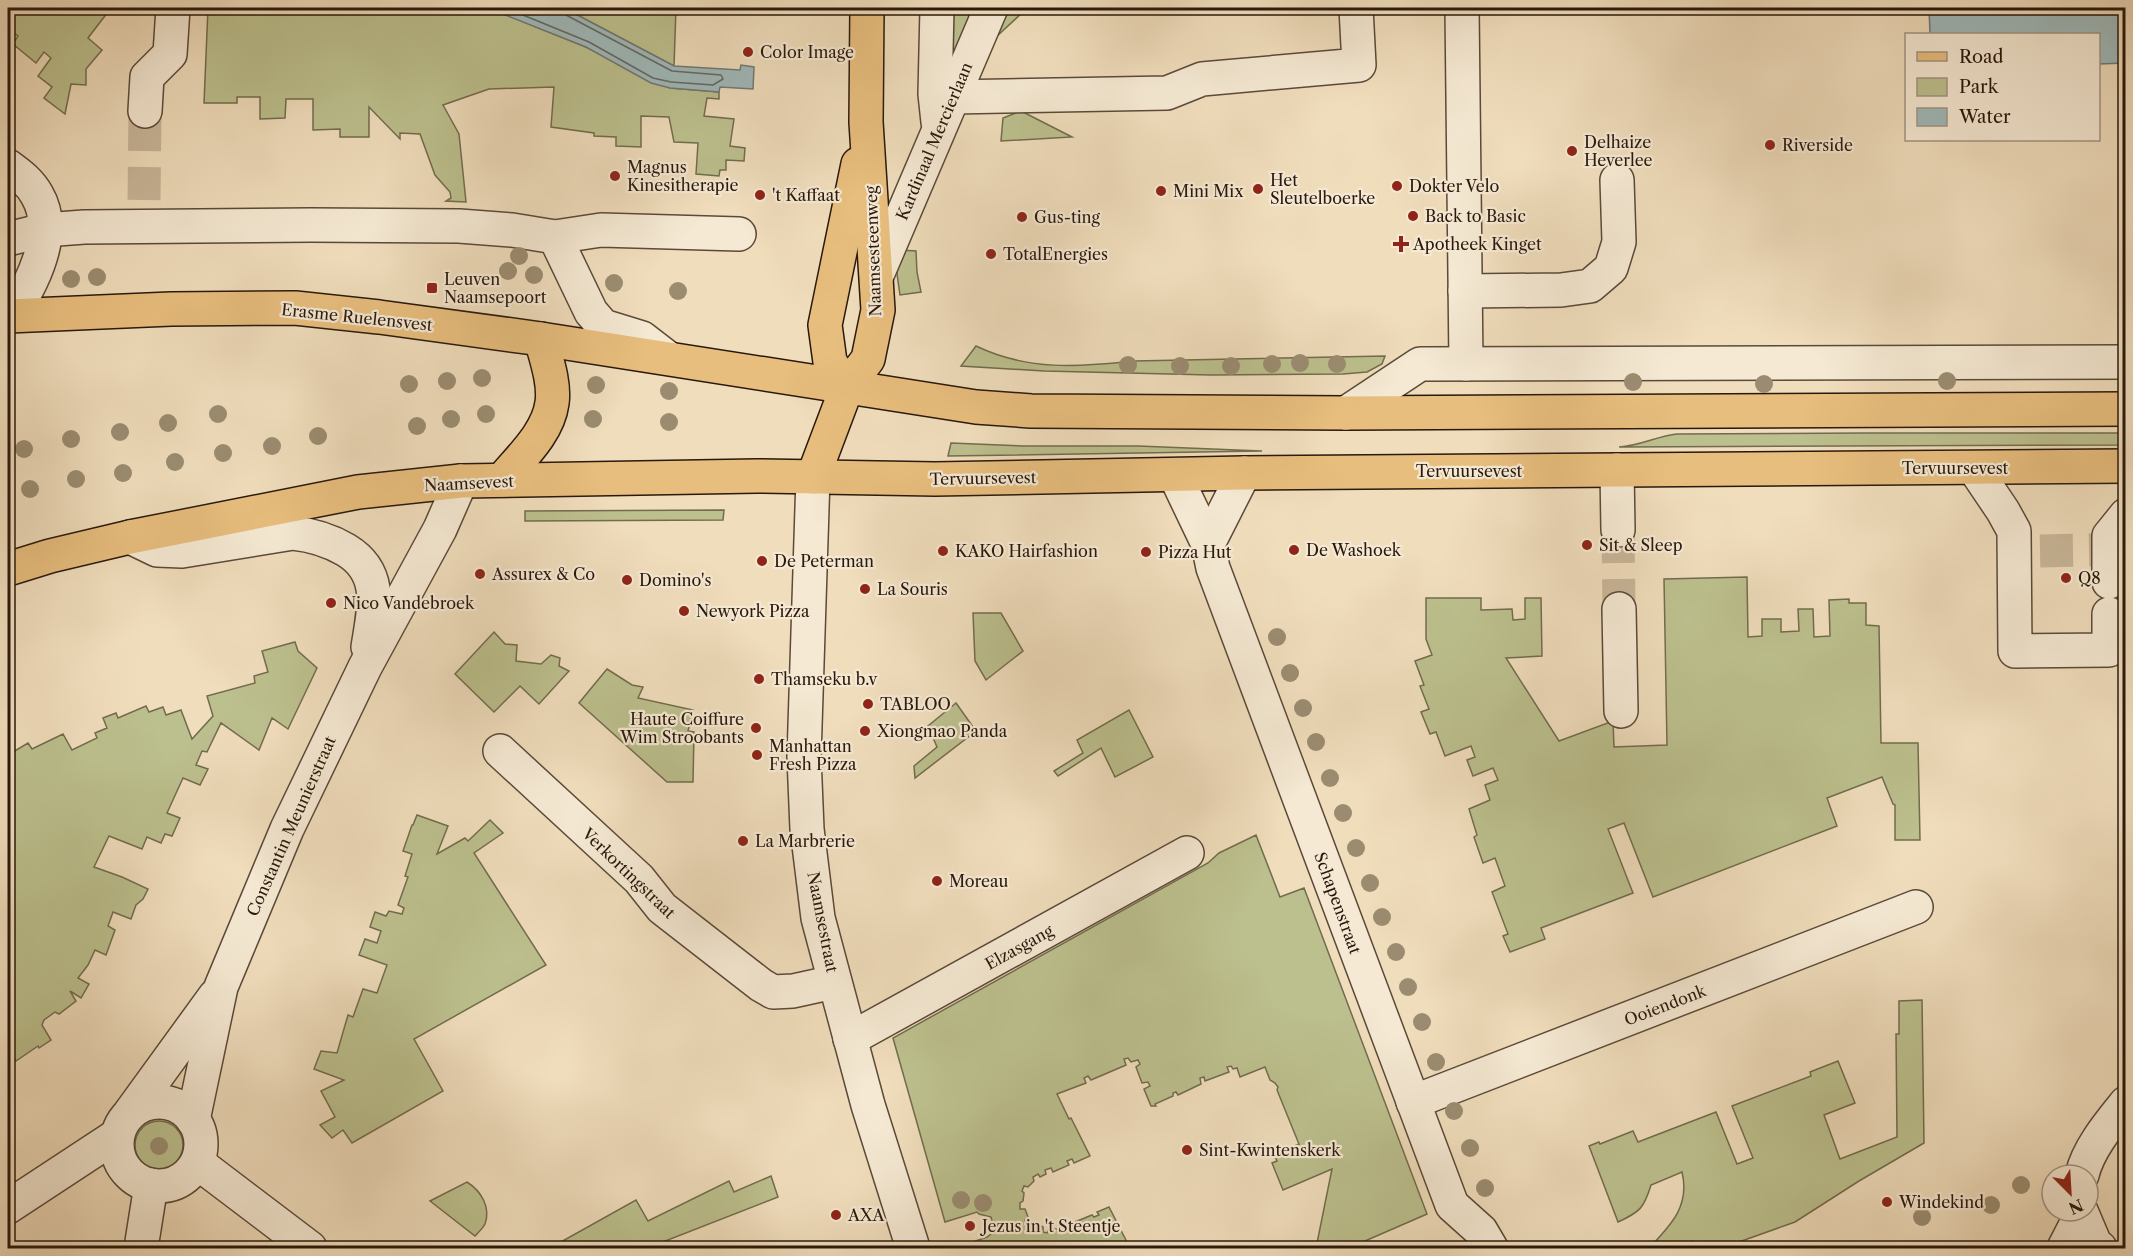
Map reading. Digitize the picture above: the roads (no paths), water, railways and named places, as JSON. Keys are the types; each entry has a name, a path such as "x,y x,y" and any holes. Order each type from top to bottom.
{"main road":[{"name":"Naamsesteenweg","path":"866,122 825,325 830,362 848,387 868,359 878,310 866,122 867,8"},
{"name":"Erasme Ruelensvest","path":"9,316 171,309 295,308 379,316 542,339 848,387"},
{"path":"502,480 540,434 549,418 552,400 549,369 542,339"},
{"path":"813,477 848,387 976,407 1031,411 1346,413 2126,409"},
{"name":"Tervuursevest","path":"813,477 935,479 1244,473 2126,466"},
{"name":"Naamsevest","path":"8,569 50,556 130,537 358,492 461,481 813,477"}],"street":[{"path":"145,111 147,77 170,54 173,8"},
{"path":"937,8 935,94 939,128"},
{"name":"Kardinaal Mercierlaan","path":"877,275 991,8"},
{"path":"952,97 1167,93 1202,79 1359,65 1356,8"},
{"path":"1462,8 1466,364"},
{"path":"8,166 28,182 38,196 43,213 44,230 40,264 27,293 9,316"},
{"path":"1465,291 1561,290 1590,286 1611,268 1619,242 1617,180"},
{"path":"8,239 44,230 84,227 144,214 311,225 459,226 555,237 601,230 739,234"},
{"name":"Erasme Ruelensvest","path":"555,237 591,312 603,326 642,338 668,358"},
{"path":"1346,413 1420,364 2126,362"},
{"path":"1974,468 2028,551 2015,651 2109,650 2109,614"},
{"path":"1617,471 1618,530"},
{"path":"1208,543 1244,473"},
{"name":"Schapenstraat","path":"1175,475 1208,543 1213,568 1452,1205 1481,1231 1491,1248"},
{"name":"Naamsestraat","path":"813,477 805,777 807,829 818,918 850,1040 913,1248"},
{"name":"Constantin Meunierstraat","path":"198,1163 202,1148 200,1131 194,1120 221,987 287,829 365,667 440,529 461,481"},
{"path":"2103,561 2109,536 2126,514"},
{"name":"Constantin Meunierstraat","path":"130,537 158,550 182,551 293,533 310,534 332,542 358,558 368,570 374,589 365,667"},
{"path":"1619,609 1621,711"},
{"name":"Verkortingstraat","path":"500,751 639,879 662,908 761,985 773,992 793,991 834,982"},
{"name":"Elzasgang","path":"850,1040 1187,853"},
{"name":"Ooiendonk","path":"1413,1102 1917,907"},
{"name":"Constantin Meunierstraat","path":"123,1125 221,987"},
{"path":"8,1207 150,1103 162,1101 176,1105 189,1113 194,1120"},
{"path":"2086,1163 2107,1126 2126,1103"},
{"path":"123,1125 117,1154 128,1174 146,1185 165,1187 180,1182 198,1163 310,1248"},
{"path":"141,1248 151,1185"},
{"path":"2064,1248 2076,1223"},
{"path":"2086,1223 2095,1244 2100,1248"}],"water":[{"path":"497,8 564,8 674,66 740,70 741,65 754,67 753,89 720,87 719,92 670,88 651,83 586,47 503,14"},
{"path":"1929,8 2125,8 2125,63 2100,64 2100,33 1930,33"}],"tunnel":[{"path":"144,200 145,111"},
{"path":"1618,530 1619,609"},
{"path":"2040,551 2092,550"}],"place":[{"name":"Color Image","path":"748,52"},
{"name":"Riverside","path":"1770,145"},
{"name":"Delhaize Heverlee","path":"1572,151"},
{"name":"Magnus Kinesitherapie","path":"615,176"},
{"name":"Dokter Velo","path":"1397,186"},
{"name":"Het Sleutelboerke","path":"1258,189"},
{"name":"Mini Mix","path":"1161,191"},
{"name":"'t Kaffaat","path":"760,195"},
{"name":"Back to Basic","path":"1413,216"},
{"name":"Gus-ting","path":"1022,217"},
{"name":"Apotheek Kinget","path":"1401,244"},
{"name":"TotalEnergies","path":"991,254"},
{"name":"Leuven Naamsepoort","path":"432,288"},
{"name":"Sit & Sleep","path":"1587,545"},
{"name":"De Washoek","path":"1294,550"},
{"name":"KAKO Hairfashion","path":"943,551"},
{"name":"Pizza Hut","path":"1146,552"},
{"name":"De Peterman","path":"762,561"},
{"name":"Assurex & Co","path":"480,574"},
{"name":"Q8","path":"2066,578"},
{"name":"Domino's","path":"627,580"},
{"name":"La Souris","path":"865,589"},
{"name":"Nico Vandebroek","path":"331,603"},
{"name":"Newyork Pizza","path":"684,611"},
{"name":"Thamseku b.v","path":"759,679"},
{"name":"TABLOO","path":"868,704"},
{"name":"Haute Coiffure Wim Stroobants","path":"756,728"},
{"name":"Xiongmao Panda","path":"865,731"},
{"name":"Manhattan Fresh Pizza","path":"757,755"},
{"name":"La Marbrerie","path":"743,841"},
{"name":"Moreau","path":"937,881"},
{"name":"Sint-Kwintenskerk","path":"1187,1150"},
{"name":"Windekind","path":"1887,1202"},
{"name":"AXA","path":"836,1215"},
{"name":"Jezus in 't Steentje","path":"970,1226"}]}
